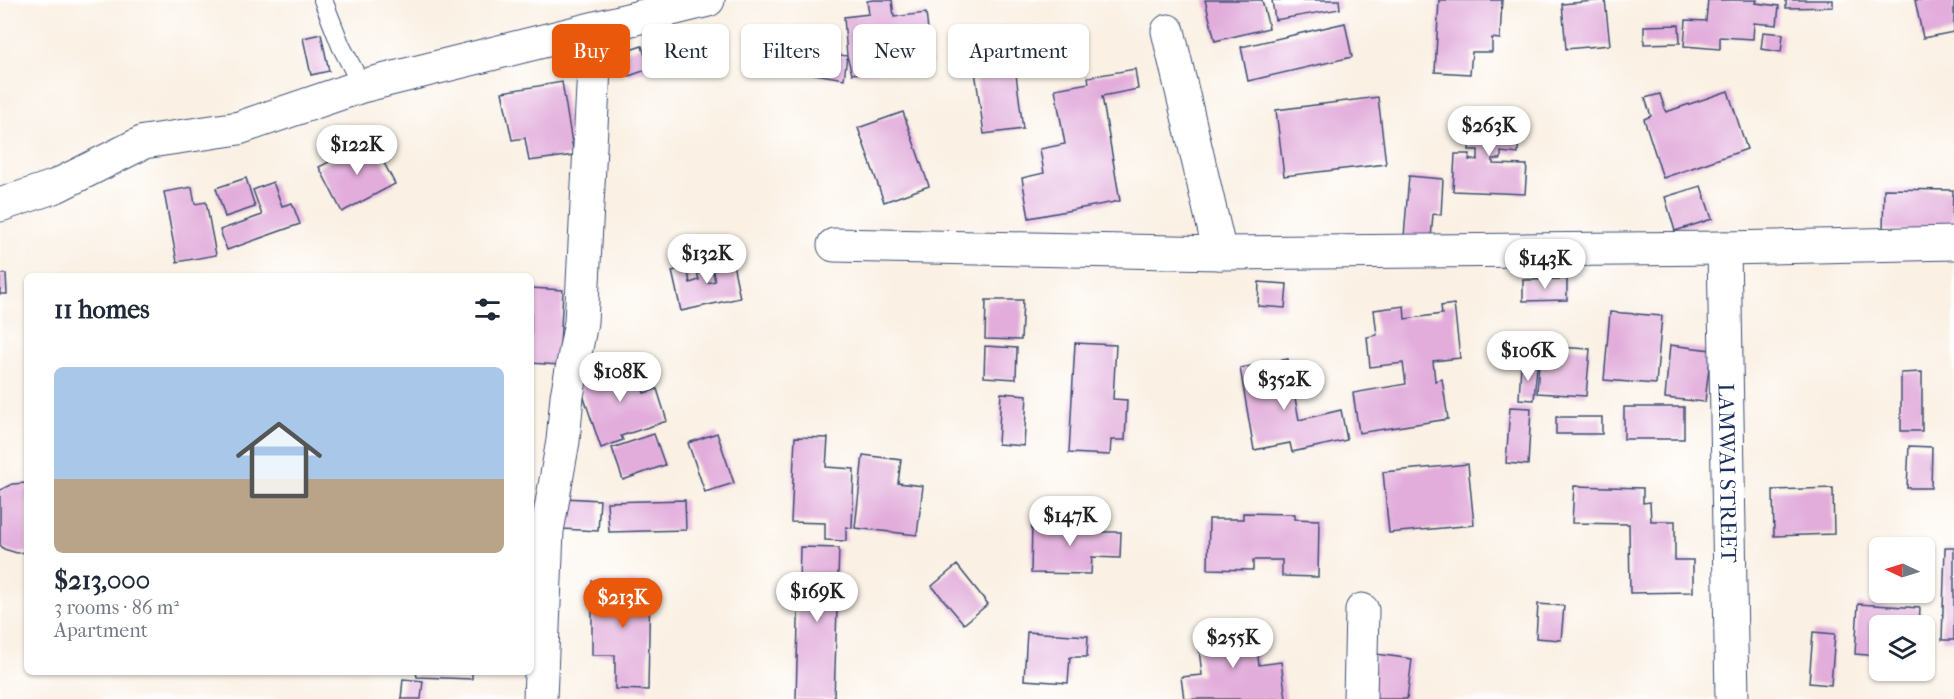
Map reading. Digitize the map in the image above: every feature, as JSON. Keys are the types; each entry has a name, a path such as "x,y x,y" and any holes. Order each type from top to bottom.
{"street":[{"path":"615,24 708,0"},
{"path":"1167,31 1220,253"},
{"path":"0,206 56,186 144,142 239,128 362,86 552,40"},
{"path":"540,699 547,531 563,441 567,396 581,322 593,78"},
{"path":"834,245 1220,253 1724,248 1954,243"},
{"name":"LAMWAI STREET","path":"1724,248 1732,699"},
{"path":"1360,699 1362,610"}],"lane":[{"path":"323,0 341,46 362,86"}],"building":[{"path":"873,0 892,0 894,17 926,13 927,24 853,24 852,74 847,56 844,17 869,14 867,1"},
{"path":"1205,0 1262,0 1269,28 1215,41"},
{"path":"1272,0 1339,0 1340,9 1275,20"},
{"path":"1439,0 1502,0 1500,39 1492,38 1492,52 1472,52 1470,74 1435,72"},
{"path":"1605,0 1610,45 1566,49 1562,4"},
{"path":"1708,0 1757,0 1756,3 1779,6 1777,25 1754,23 1753,39 1720,37 1720,49 1684,46 1686,20 1706,21"},
{"path":"1786,0 1833,0 1833,7 1786,8"},
{"path":"1915,0 1954,0 1954,32 1923,38"},
{"path":"1345,23 1352,57 1248,81 1241,47"},
{"path":"1679,25 1680,43 1644,44 1644,26"},
{"path":"1763,32 1783,34 1781,52 1761,49"},
{"path":"321,34 329,71 311,75 303,38"},
{"path":"642,46 642,71 630,76 630,50"},
{"path":"841,55 847,56 844,79 838,78 841,78"},
{"path":"1135,69 1138,89 1102,96 1120,201 1029,218 1022,178 1044,173 1040,149 1065,144 1055,89 1089,83 1089,77"},
{"path":"976,78 1016,78 1023,129 984,134"},
{"path":"562,82 574,155 529,161 525,138 512,140 502,92"},
{"path":"1728,91 1747,149 1663,178 1644,119 1651,116 1645,98 1660,94 1666,112"},
{"path":"1378,97 1386,164 1284,176 1276,110"},
{"path":"903,112 929,186 884,202 858,128"},
{"path":"1459,117 1519,119 1518,154 1501,152 1501,159 1493,159 1493,164 1527,165 1525,194 1453,191 1455,154 1470,154 1469,160 1478,160 1478,150 1469,150 1470,141 1458,140"},
{"path":"372,140 395,184 342,212 319,167"},
{"path":"1409,176 1443,179 1441,215 1433,214 1431,239 1404,237"},
{"path":"246,178 255,207 225,217 216,188"},
{"path":"273,182 282,206 292,203 300,224 227,250 220,230 262,215 253,190"},
{"path":"1701,186 1712,219 1675,231 1665,197"},
{"path":"192,187 195,204 206,202 216,255 177,262 164,192"},
{"path":"1884,189 1953,190 1952,231 1883,230"},
{"path":"731,254 740,298 681,311 672,271 687,267 690,283 699,280 696,267 704,265 707,283 715,281 710,259"},
{"path":"0,274 6,274 7,294 0,294"},
{"path":"1567,279 1567,300 1523,301 1523,280"},
{"path":"1259,282 1287,284 1285,308 1258,306"},
{"path":"534,288 563,290 559,365 534,363"},
{"path":"986,300 1023,300 1021,340 985,339"},
{"path":"1454,304 1460,358 1433,361 1435,381 1442,379 1448,419 1359,433 1353,393 1406,384 1403,363 1370,367 1367,337 1377,335 1374,310 1404,306 1405,319 1442,314 1441,306"},
{"path":"1610,312 1662,316 1656,384 1604,380"},
{"path":"1075,343 1116,345 1113,399 1127,400 1125,440 1111,440 1110,455 1069,453"},
{"path":"1670,345 1711,350 1705,402 1665,398"},
{"path":"985,346 1017,348 1016,379 984,377"},
{"path":"1540,346 1590,349 1586,396 1537,393"},
{"path":"632,358 644,393 657,389 667,421 621,436 623,440 601,448 579,383 594,378 592,371"},
{"path":"1288,359 1299,420 1341,410 1347,440 1292,452 1290,443 1254,450 1240,368"},
{"path":"1521,364 1537,365 1534,400 1519,399"},
{"path":"1922,372 1922,431 1901,431 1901,373"},
{"path":"1001,393 1027,395 1024,446 998,444"},
{"path":"1510,407 1531,408 1528,465 1506,463"},
{"path":"1624,407 1684,407 1684,439 1624,439"},
{"path":"1556,417 1602,417 1602,434 1556,434"},
{"path":"717,433 734,483 705,492 688,443"},
{"path":"654,434 665,465 623,480 612,448"},
{"path":"795,437 828,438 826,467 854,469 852,528 846,527 846,541 825,540 825,523 791,522"},
{"path":"1909,446 1932,447 1931,488 1907,488"},
{"path":"863,455 901,460 898,483 923,486 917,535 855,528"},
{"path":"1468,464 1474,525 1389,533 1383,472"},
{"path":"24,483 24,552 17,553 4,549 0,545 0,490 12,484"},
{"path":"1574,486 1643,488 1643,503 1650,502 1651,521 1675,521 1675,560 1693,560 1693,592 1630,593 1629,524 1572,523"},
{"path":"1833,488 1834,534 1774,536 1773,490"},
{"path":"564,498 600,500 598,531 562,529"},
{"path":"685,500 686,530 609,532 607,502"},
{"path":"1243,513 1295,514 1295,519 1319,520 1318,577 1282,576 1282,560 1253,560 1253,570 1208,569 1209,519 1243,519"},
{"path":"1032,522 1093,523 1092,532 1121,532 1120,558 1092,557 1091,574 1031,573"},
{"path":"800,547 839,548 834,699 796,699"},
{"path":"1945,548 1954,548 1954,640 1942,640"},
{"path":"957,565 988,604 964,624 932,586"},
{"path":"592,581 650,581 648,690 615,689 615,655 592,655"},
{"path":"1538,604 1564,606 1561,640 1536,638"},
{"path":"1858,604 1920,608 1920,615 1869,615 1869,655 1855,654"},
{"path":"1254,625 1259,665 1281,662 1286,699 1184,699 1181,677 1202,675 1197,632"},
{"path":"1027,632 1088,636 1087,657 1070,657 1068,683 1024,680"},
{"path":"1813,632 1835,634 1831,685 1809,683"},
{"path":"1376,654 1412,659 1407,699 1369,699"},
{"path":"417,675 472,675 472,679 417,677"},
{"path":"403,679 423,681 421,699 401,699"}]}
